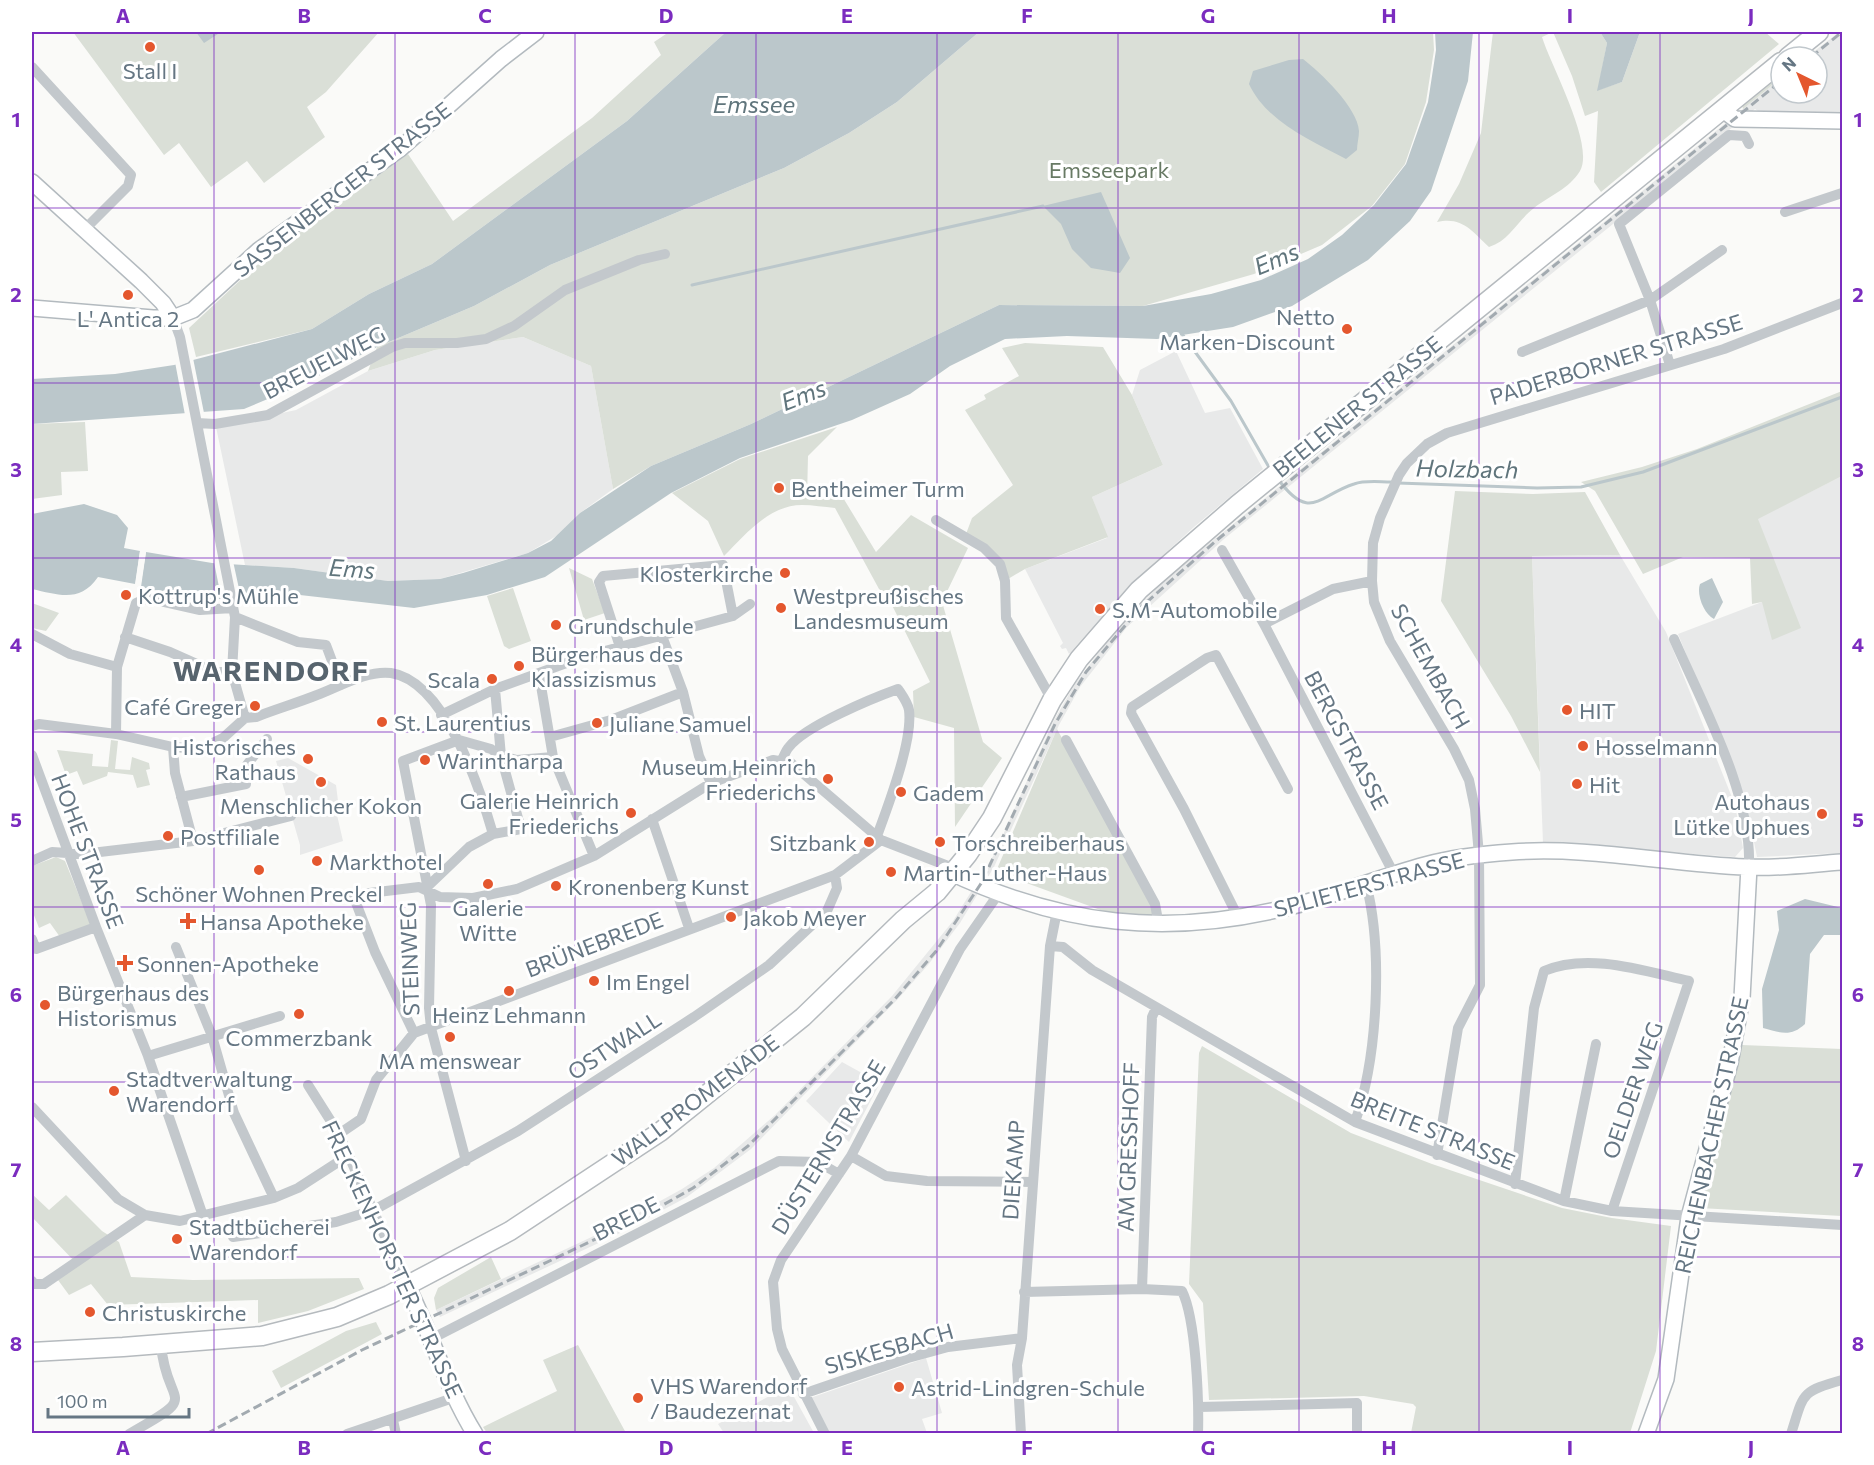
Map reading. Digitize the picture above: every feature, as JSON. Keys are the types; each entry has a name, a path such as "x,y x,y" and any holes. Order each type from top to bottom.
{"main road":[{"path":"1803,45 1819,32"},
{"name":"BEELENER STRASSE","path":"950,869 983,833 1052,700 1101,631 1139,590 1274,475 1769,72"},
{"name":"WALLPROMENADE","path":"32,1352 262,1336 337,1317 407,1286 510,1231 660,1132 803,1017 903,920 933,895 950,869"}],"street":[{"name":"SASSENBERGER STRASSE","path":"173,318 193,310 281,232 400,149 507,53 536,32"},
{"path":"32,67 131,175 128,186 84,230"},
{"path":"1723,110 1735,119 1842,121"},
{"path":"1670,365 1650,300 1619,224 1729,135 1745,136 1749,144"},
{"path":"32,182 141,281 173,318 184,360 233,608 232,672 245,718"},
{"path":"1785,212 1842,193"},
{"path":"1522,352 1650,300 1722,249"},
{"name":"BREUELWEG","path":"196,419 215,424 268,415 392,346 405,343 457,343 486,339 513,326 565,290 639,260 665,254"},
{"path":"128,317 139,311 146,302 141,281"},
{"name":"PADERBORNER STRASSE","path":"1407,463 1428,444 1447,433 1492,417 1724,349 1842,303"},
{"path":"32,308 128,317 173,318"},
{"name":"SCHEMBACH","path":"1407,463 1392,490 1373,543 1374,602 1390,641 1454,749 1469,780 1479,855 1480,985 1458,1028 1437,1155"},
{"path":"936,520 984,548 1000,564 1005,581 1006,618 1052,700"},
{"name":"BERGSTRASSE","path":"1222,550 1264,624 1394,874"},
{"path":"620,647 599,582 603,576 723,565 733,616"},
{"path":"1264,624 1333,588 1372,581"},
{"path":"116,734 117,668 134,608 142,599 200,610 233,608 298,642 326,645 342,684"},
{"path":"441,715 495,689 583,657 733,616 750,604"},
{"path":"32,634 70,654 117,668"},
{"path":"663,636 683,692 699,756 711,783"},
{"path":"125,637 170,652 215,672 232,672"},
{"path":"1674,639 1742,803 1750,844 1749,867"},
{"path":"1238,917 1184,809 1131,713 1132,707 1207,658 1216,655 1288,789"},
{"path":"32,726 39,724 116,734 173,747 200,749 213,744 245,718 256,717 366,676 389,673 408,678 424,692 459,740 478,782 492,834"},
{"path":"539,674 553,757 594,856"},
{"path":"426,888 469,847 492,834 521,829 501,756 495,689"},
{"path":"782,760 789,746 805,734 848,711 898,689 909,708 909,724 895,787 879,838"},
{"path":"550,737 611,720 683,692"},
{"path":"182,797 246,784 246,766 267,739"},
{"path":"459,740 491,749 501,756 517,760 553,757"},
{"name":"STEINWEG","path":"459,740 403,761 431,905 429,1008 431,1028 466,1161"},
{"path":"1065,740 1155,904 1159,926"},
{"path":"173,747 175,773 193,841"},
{"name":"HOHE STRASSE","path":"32,755 96,927 148,1056 203,1216"},
{"path":"339,1134 361,1119 376,1080 414,1033 375,952 353,895 426,888 440,897 473,898 518,889 594,856 711,783 772,760 791,763 879,838 950,869"},
{"path":"32,861 52,852 83,854 193,841 291,816"},
{"path":"652,819 689,928"},
{"name":"BRÜNEBREDE","path":"414,1033 835,875 879,838"},
{"name":"SPLIETERSTRASSE","path":"950,869 999,893 1057,910 1115,923 1159,926 1238,917 1292,906 1427,864 1479,855 1556,851 1749,867 1842,862"},
{"name":"REICHENBACHER STRASSE","path":"1646,1434 1666,1379 1689,1217 1730,1063 1740,1009 1749,867"},
{"name":"SPLIETERSTRASSE","path":"950,869 1028,901"},
{"name":"OSTWALL","path":"233,1237 336,1222 374,1209 518,1131 694,1017 769,964 827,911 837,888 835,875"},
{"path":"1355,1122 1365,1094 1375,1005 1374,920 1366,883"},
{"name":"DÜSTERNSTRASSE","path":"825,1434 782,1349 777,1329 773,1282 781,1260 851,1156 960,950 999,893"},
{"name":"DIEKAMP","path":"1021,1434 1017,1365 1022,1338 1050,946 1057,910"},
{"path":"32,939 36,949 96,927"},
{"name":"BREITE STRASSE","path":"1050,946 1063,947 1092,970 1355,1122 1515,1184 1564,1201 1612,1211 1842,1225"},
{"path":"177,947 212,1036 234,1113 274,1198"},
{"name":"OELDER WEG","path":"1515,1184 1534,1008 1544,971 1558,965 1592,964 1629,968 1689,981 1612,1211"},
{"name":"AM GRESSHOFF","path":"1142,1289 1152,1017 1156,1008"},
{"path":"148,1056 280,1016"},
{"path":"1564,1201 1596,1044"},
{"name":"FRECKENHORSTER STRASSE","path":"308,1085 339,1134 407,1286 433,1338 456,1397 475,1434"},
{"path":"32,1107 118,1199 145,1215 180,1221 274,1198 298,1188 349,1155"},
{"path":"851,1156 886,1176 927,1182 1032,1182"},
{"name":"BREDE","path":"433,1338 779,1161 818,1162 839,1174"},
{"path":"33,1282 44,1284 145,1215"},
{"path":"1024,1292 1142,1289 1182,1291 1193,1347 1198,1434"},
{"name":"SISKESBACH","path":"803,1394 908,1358 948,1347 1022,1338"},
{"path":"129,1434 167,1413 176,1401 176,1394 162,1364 161,1344"},
{"path":"1791,1434 1804,1395 1811,1388 1842,1380"},
{"path":"347,1434 456,1397"},
{"path":"1198,1407 1357,1403 1357,1434"},
{"path":"393,1420 396,1434"}],"shaded area":[{"path":"1842,32 1842,112 1761,113 1755,109 1224,539 1127,627 1080,687 1059,725 994,867 960,923 928,965 897,1000 751,1149 687,1197 620,1233 440,1317 436,1310 615,1226 682,1189 714,1168 775,1115 892,996 953,921 995,853 1053,722 1075,684 1122,622 1173,573 1769,88 1769,105 1829,105 1829,45 1822,45"},
{"path":"523,337 591,366 613,489 580,513 563,532 528,553 440,579 388,581 294,568 245,565 216,427 296,410 368,371 435,350"},
{"path":"1176,351 1205,413 1230,408 1263,469 1128,587 1069,654 1066,648 1062,649 1060,646 1063,643 1025,569 1107,538 1092,497 1163,465 1132,395 1140,370"},
{"path":"1842,476 1842,853 1757,857 1746,802 1678,634 1762,602 1758,518"},
{"path":"1620,555 1666,632 1735,805 1743,848 1735,857 1543,843 1532,556"},
{"path":"288,758 336,785 338,801 334,802 343,841 300,855 300,845 276,761"},
{"path":"842,1062 880,1083 849,1142 806,1101"},
{"path":"926,1358 942,1413 922,1419 927,1433 830,1433 810,1398"},
{"path":"788,1386 814,1433 724,1433 718,1424"}],"green space":[{"path":"73,32 379,32 326,92 307,107 325,137 264,183 247,161 211,187 179,143 164,155"},
{"path":"669,32 726,32 627,121 432,264 369,294 312,329 196,357 189,328 263,259 408,154 453,221 592,118 661,55 654,42"},
{"name":"Emsseepark","path":"979,32 1433,32 1434,50 1426,102 1405,164 1372,206 1322,245 1254,274 1143,306 999,305 751,424 651,466 613,489 591,366 523,337 435,350 368,371 377,347 474,306 550,265 784,168 849,133 897,102"},
{"path":"1493,32 1553,32 1542,37 1577,125 1583,159 1580,171 1570,183 1534,208 1508,235 1489,247 1472,230 1460,223 1437,222 1459,184 1481,133"},
{"path":"1553,32 1600,32 1607,43 1598,90 1622,82 1640,32 1765,32 1779,44 1769,45 1769,52 1601,192 1594,182 1598,111 1585,116 1572,76"},
{"path":"1769,82 1769,88 1743,109 1742,105"},
{"path":"1025,343 1103,347 1132,395 1163,465 1092,497 1108,537 1025,569 1008,579 966,534 972,518 1013,485 965,410 986,399 984,395 1019,376 1002,348"},
{"path":"1842,391 1842,476 1758,519 1801,628 1772,640 1762,602 1752,604 1750,558 1683,557 1643,574 1595,491 1581,482 1642,467 1697,449"},
{"path":"85,422 88,471 61,472 62,495 32,499 32,424"},
{"path":"837,427 808,456 807,498 842,496 876,552 911,515 968,548 942,602 983,742 1002,758 955,827 954,728 914,717 913,691 930,682 887,595 879,589 835,508 802,505 779,510 758,523 724,556 708,521 672,493 740,459"},
{"path":"1455,491 1533,494 1585,492 1620,555 1532,556 1540,772 1511,716 1441,601"},
{"path":"569,568 592,579 605,613 584,620"},
{"path":"513,588 531,641 509,649 504,646 487,596"},
{"path":"32,603 59,613 46,631 32,628"},
{"path":"1057,729 1153,904 1153,917 1106,912 1015,879 997,869"},
{"path":"111,740 118,741 115,769 130,770 132,757 149,763 150,769 146,770 150,785 137,788 133,775 108,772 107,776 83,785 77,771 66,775 57,750 93,754 92,766 108,767"},
{"path":"56,857 65,861 91,925 60,937 50,923 39,928 32,910 32,866"},
{"path":"1742,1045 1842,1049 1842,1216 1700,1208"},
{"path":"1202,1046 1351,1133 1432,1164 1562,1208 1671,1226 1656,1351 1630,1433 1411,1433 1416,1407 1413,1404 1364,1396 1209,1400 1203,1303 1189,1284 1199,1053"},
{"path":"32,1194 49,1210 66,1195 102,1231 119,1242 131,1277 193,1280 359,1278 364,1289 308,1311 258,1323 258,1300 108,1305 91,1284 69,1295 58,1280 78,1265 32,1217"},
{"path":"491,1257 501,1279 436,1310 434,1298 438,1288"},
{"path":"376,1322 382,1334 281,1388 272,1371 346,1331"},
{"path":"578,1345 626,1433 487,1433 483,1427 557,1391 543,1360"}],"water":[{"path":"196,32 221,32 204,43"},
{"name":"Emssee","path":"726,32 979,32 897,102 849,133 784,168 550,265 474,306 377,347 294,388 244,409 32,424 32,379 115,374 174,365 312,329 369,294 432,264 627,121"},
{"path":"1435,32 1473,32 1468,81 1431,191 1410,221 1368,260 1292,306 1233,327 1157,339 1067,336 1005,339 950,366 910,394 852,420 740,458 671,493 545,577 487,595 414,608 300,595 198,600 141,587 146,552 212,563 294,568 388,581 440,579 463,573 528,553 551,541 580,513 651,466 751,424 999,305 1143,306 1211,294 1261,280 1308,259 1342,235 1374,205 1406,164 1428,102 1436,50"},
{"path":"1600,32 1640,32 1622,82 1597,91 1607,43"},
{"path":"1303,59 1337,91 1357,122 1359,131 1357,150 1346,159 1304,137 1278,119 1266,109 1249,84 1253,71 1289,60"},
{"path":"1101,192 1130,258 1120,273 1091,268 1072,249 1061,224 1043,206"},
{"path":"84,504 117,515 128,528 124,548 140,551 135,584 98,577 84,591 76,594 60,595 32,589 32,514"},
{"path":"1712,578 1723,602 1714,619 1704,608 1699,593 1700,584"},
{"path":"1805,899 1842,908 1842,935 1824,935 1810,954 1805,1024 1790,1032 1763,1028 1762,989 1779,930 1777,911"}],"pier":[{"path":"193,358 204,413 185,415 175,362"},
{"path":"140,551 146,552 140,589 138,586 135,587"},
{"path":"233,561 241,598 222,602 214,562"}],"waterway":[{"path":"692,285 1043,206"},
{"name":"Holzbach","path":"1182,334 1231,401 1270,469"},
{"name":"Holzbach","path":"1398,483 1537,488 1581,487 1643,472 1842,397"},
{"name":"Holzbach","path":"1278,479 1298,500 1307,503 1323,499 1358,483 1391,482"}],"railway":[{"path":"1826,45 1842,32"},
{"path":"206,1434 362,1350 640,1218 693,1188 748,1146 895,999 937,950 982,882 1055,724 1086,672 1140,608 1217,540 1769,91"}],"place":[{"name":"Stall I","path":"150,47"},
{"name":"L' Antica 2","path":"128,295"},
{"name":"Netto Marken-Discount","path":"1347,329"},
{"name":"Bentheimer Turm","path":"779,488"},
{"name":"Klosterkirche","path":"785,573"},
{"name":"Kottrup's Mühle","path":"126,595"},
{"name":"Westpreußisches Landesmuseum","path":"781,608"},
{"name":"S.M-Automobile","path":"1100,609"},
{"name":"Grundschule","path":"556,625"},
{"name":"Bürgerhaus des Klassizismus","path":"519,666"},
{"name":"Scala","path":"492,679"},
{"name":"Café Greger","path":"255,706"},
{"name":"HIT","path":"1567,710"},
{"name":"St. Laurentius","path":"382,722"},
{"name":"Juliane Samuel","path":"597,723"},
{"name":"Hosselmann","path":"1583,746"},
{"name":"Historisches Rathaus","path":"308,759"},
{"name":"Warintharpa","path":"425,760"},
{"name":"Museum Heinrich Friederichs","path":"828,779"},
{"name":"Menschlicher Kokon","path":"321,782"},
{"name":"Hit","path":"1577,784"},
{"name":"Gadem","path":"901,792"},
{"name":"Galerie Heinrich Friederichs","path":"631,813"},
{"name":"Autohaus Lütke Uphues","path":"1822,814"},
{"name":"Postfiliale","path":"168,836"},
{"name":"Sitzbank","path":"869,842"},
{"name":"Torschreiberhaus","path":"940,842"},
{"name":"Markthotel","path":"317,861"},
{"name":"Schöner Wohnen Preckel","path":"259,870"},
{"name":"Martin-Luther-Haus","path":"891,872"},
{"name":"Galerie Witte","path":"488,884"},
{"name":"Kronenberg Kunst","path":"556,886"},
{"name":"Jakob Meyer","path":"731,917"},
{"name":"Hansa Apotheke","path":"188,921"},
{"name":"Sonnen-Apotheke","path":"125,963"},
{"name":"Im Engel","path":"594,981"},
{"name":"Heinz Lehmann","path":"509,991"},
{"name":"Bürgerhaus des Historismus","path":"45,1005"},
{"name":"Commerzbank","path":"299,1014"},
{"name":"MA menswear","path":"450,1037"},
{"name":"Stadtverwaltung Warendorf","path":"114,1091"},
{"name":"Stadtbücherei Warendorf","path":"177,1239"},
{"name":"Christuskirche","path":"90,1312"},
{"name":"Astrid-Lindgren-Schule","path":"899,1387"},
{"name":"VHS Warendorf / Baudezernat","path":"638,1398"}],"district":[{"name":"WARENDORF","path":"271,670"}],"water label":[{"name":"Ems","path":"1276,258"},
{"name":"Ems","path":"803,394"},
{"name":"Ems","path":"352,568"}]}
